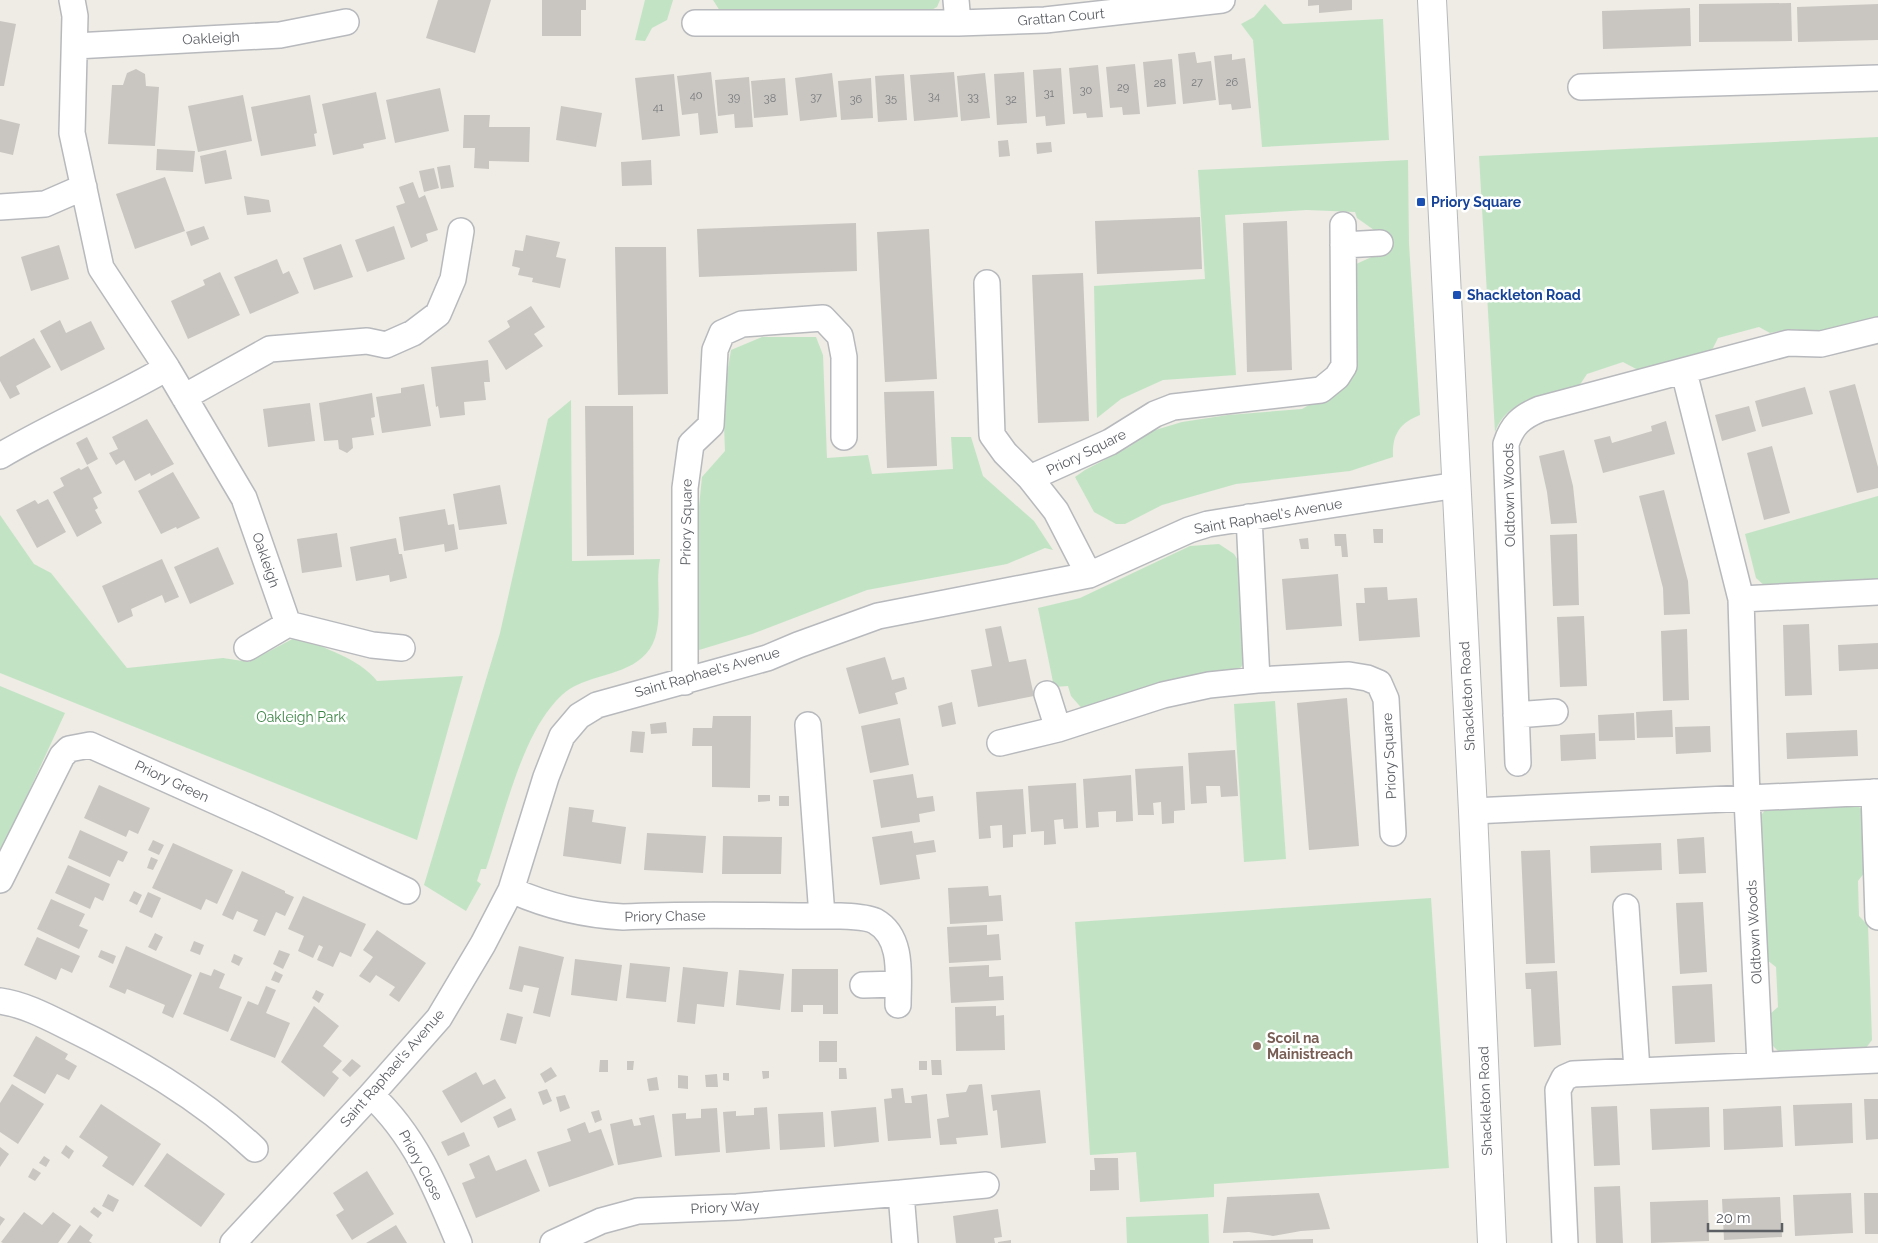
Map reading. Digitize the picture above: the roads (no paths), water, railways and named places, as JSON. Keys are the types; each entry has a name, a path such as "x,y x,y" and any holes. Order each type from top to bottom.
{"street":[{"name":"Oakleigh","path":"72,0 75,46 72,133 101,268 167,368 244,498 288,624"},
{"name":"Grattan Court","path":"695,23 957,12 1045,20 1222,0"},
{"name":"Shackleton Road","path":"1432,0 1473,811 1492,1243"},
{"name":"Oakleigh","path":"75,46 280,35 346,22"},
{"path":"1581,87 1878,78"},
{"path":"0,207 45,204 84,187"},
{"path":"184,397 270,349 367,341 386,345 413,333 438,314 454,279 461,231"},
{"name":"Priory Square","path":"1030,478 1110,442 1155,414 1173,407 1321,390 1337,377 1344,366 1343,235 1380,244"},
{"name":"Priory Square","path":"987,283 992,435 1005,453 1030,478 1056,511 1088,575"},
{"name":"Priory Square","path":"685,682 685,488 691,444 711,425 715,350 722,333 742,324 823,318 840,336 844,357 844,437"},
{"name":"Oldtown Woods","path":"1518,763 1506,444 1515,424 1524,416 1540,409 1788,343 1821,344 1878,330"},
{"path":"0,456 121,394 167,368"},
{"name":"Oldtown Woods","path":"1684,372 1741,599 1747,799 1760,1064"},
{"name":"Saint Raphael's Avenue","path":"233,1243 371,1095 439,1018 483,944 511,890 546,777 562,736 569,726 597,705 767,658 798,644 878,616 1088,575 1189,530 1249,517 1456,485"},
{"path":"1249,517 1258,680"},
{"path":"1741,599 1878,592"},
{"path":"247,648 288,624 372,644 402,648"},
{"name":"Priory Square","path":"1000,743 1058,729 1163,695 1209,685 1258,680 1354,675 1378,683 1386,699 1394,833"},
{"path":"1048,694 1058,729"},
{"path":"1516,715 1555,712"},
{"path":"808,725 822,916"},
{"name":"Priory Green","path":"0,880 62,756 69,749 90,745 266,824 408,892"},
{"path":"1473,811 1876,792 1878,918"},
{"name":"Priory Chase","path":"511,890 565,910 594,915 622,917 822,916 866,918 875,921 882,927 891,938 897,951 898,994 862,985"},
{"path":"1626,907 1637,1070"},
{"path":"0,1002 12,1002 45,1016 129,1059 182,1092 236,1131 255,1149"},
{"path":"1564,1243 1560,1084 1564,1078 1573,1074 1637,1070 1878,1060"},
{"name":"Priory Close","path":"371,1095 399,1123 424,1164 459,1243"},
{"name":"Priory Way","path":"553,1243 602,1221 638,1211 738,1207 986,1186"},
{"path":"902,1193 905,1243"}],"place":[{"name":"Priory Square","path":"1421,202"},
{"name":"Shackleton Road","path":"1457,295"},
{"name":"Scoil na Mainistreach","path":"1257,1046"}],"park label":[{"name":"Oakleigh Park","path":"301,717"}]}
